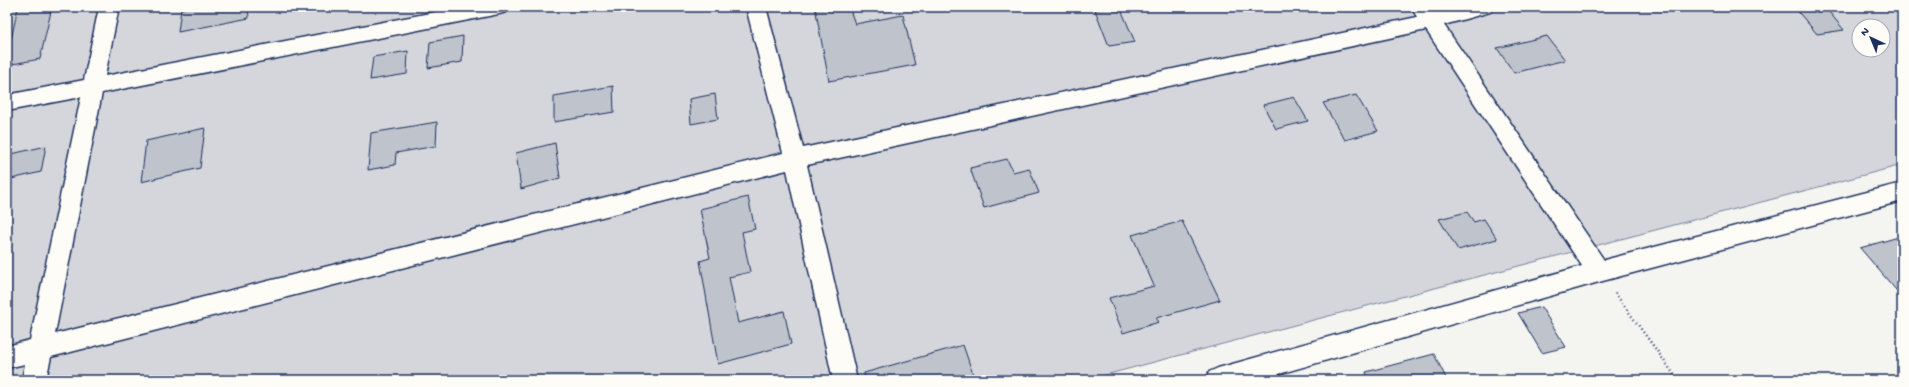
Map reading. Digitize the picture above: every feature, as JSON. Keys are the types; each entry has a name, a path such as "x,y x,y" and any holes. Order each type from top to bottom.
{"street":[{"path":"34,380 109,7"},
{"path":"7,103 499,7"},
{"path":"756,7 795,159 845,380"},
{"path":"7,357 795,159 1426,14 1483,7"},
{"path":"1426,14 1599,272"},
{"path":"1218,380 1599,272 1902,192"}],"path":[{"path":"1599,272 1678,380"}],"shaded area":[{"path":"7,7 1902,7 1902,165 1086,380 7,380"}],"building":[{"path":"18,7 52,7 40,59 7,65 7,41 11,40"},
{"path":"190,7 248,7 249,18 178,32 181,9"},
{"path":"815,7 849,7 855,24 903,15 915,65 829,81"},
{"path":"1109,7 1120,7 1135,42 1109,46 1095,10"},
{"path":"1794,7 1825,7 1844,30 1817,34"},
{"path":"463,36 462,62 428,68 430,42"},
{"path":"1547,36 1565,60 1514,73 1497,48"},
{"path":"408,51 407,74 370,80 373,57"},
{"path":"613,86 614,112 554,122 554,96"},
{"path":"715,94 718,119 691,124 689,99"},
{"path":"1356,95 1378,131 1345,140 1323,103"},
{"path":"1294,97 1308,121 1276,129 1263,105"},
{"path":"437,122 436,146 396,153 395,165 368,170 371,133"},
{"path":"205,128 200,168 141,182 146,141"},
{"path":"555,143 560,178 521,189 516,153"},
{"path":"46,146 41,172 7,180 7,155"},
{"path":"1007,159 1013,172 1029,168 1039,193 984,208 970,168"},
{"path":"748,197 755,229 742,232 750,272 729,277 738,323 784,311 791,344 718,364 700,261 710,258 700,209"},
{"path":"1467,212 1474,222 1484,219 1497,239 1458,250 1439,219"},
{"path":"1182,221 1220,300 1156,318 1159,322 1123,333 1109,298 1154,286 1132,235"},
{"path":"1902,236 1902,297 1860,248"},
{"path":"1541,307 1566,347 1542,353 1518,313"},
{"path":"963,345 975,380 865,380 864,373"},
{"path":"1434,354 1447,380 1368,380 1366,372"}]}
